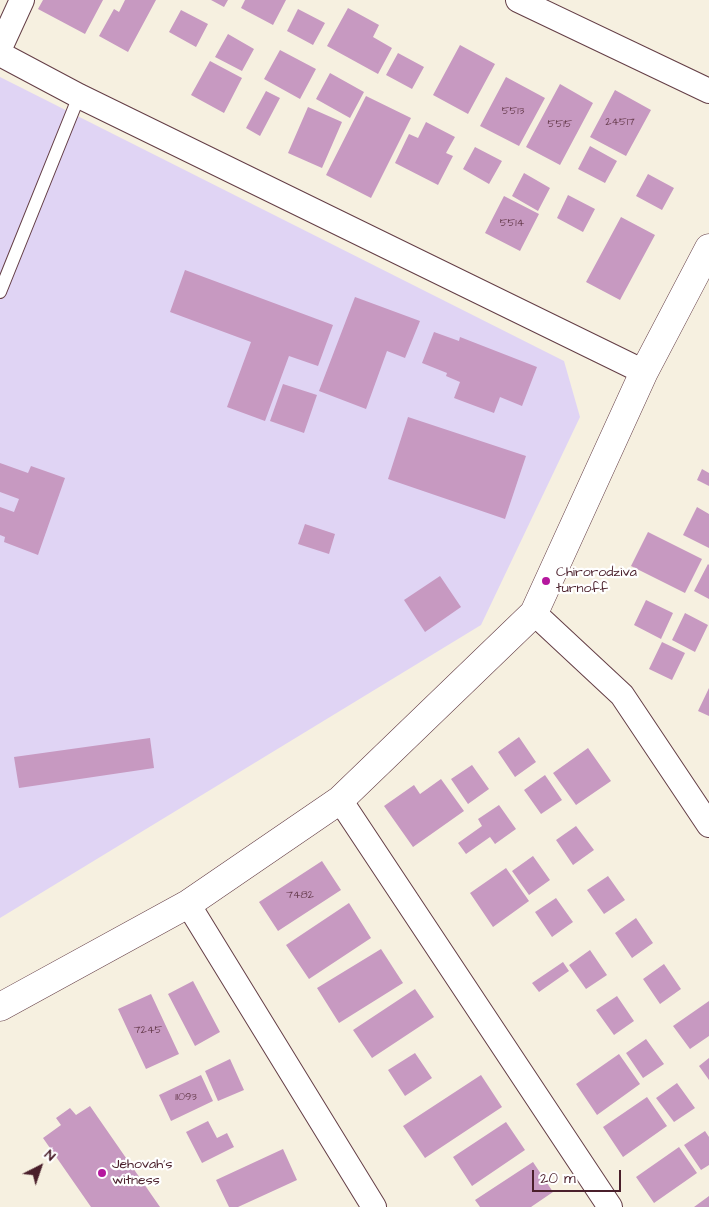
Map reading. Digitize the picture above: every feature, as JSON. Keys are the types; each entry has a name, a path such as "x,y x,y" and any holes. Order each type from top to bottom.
{"street":[{"path":"0,48 22,0"},
{"path":"518,0 709,91"},
{"path":"0,54 79,96 644,372"},
{"path":"0,1007 188,904 340,800 534,613 644,372 709,248"},
{"path":"534,613 622,695 706,816"},
{"path":"340,800 610,1207"},
{"path":"188,904 374,1207"}],"lane":[{"path":"0,292 79,96"}],"shaded area":[{"path":"0,77 564,361 580,417 481,625 0,918"}],"building":[{"path":"43,0 103,0 85,34 38,9"},
{"path":"125,0 156,0 128,52 99,36 114,9 119,12"},
{"path":"211,0 228,0 224,7"},
{"path":"245,0 286,0 273,25 241,8"},
{"path":"348,8 379,25 373,37 392,48 378,74 327,46"},
{"path":"298,9 325,23 313,45 287,31"},
{"path":"181,10 208,24 196,47 169,32"},
{"path":"228,34 254,49 242,71 215,57"},
{"path":"460,45 495,64 468,114 433,95"},
{"path":"280,50 316,69 300,99 264,79"},
{"path":"398,53 424,67 412,89 386,75"},
{"path":"210,61 242,78 224,113 191,95"},
{"path":"330,73 364,92 350,118 316,99"},
{"path":"506,77 545,98 519,146 480,126"},
{"path":"560,84 593,103 560,165 526,147"},
{"path":"615,90 651,110 626,156 590,137"},
{"path":"266,91 280,98 260,136 246,128"},
{"path":"366,96 411,118 371,198 326,175"},
{"path":"308,107 342,122 322,168 288,153"},
{"path":"426,122 455,137 446,153 453,156 438,185 395,163 409,134 418,138"},
{"path":"590,146 617,161 605,183 578,169"},
{"path":"475,147 502,161 489,184 463,169"},
{"path":"524,173 550,188 538,211 512,196"},
{"path":"648,174 674,188 662,210 636,196"},
{"path":"568,195 595,209 583,232 557,218"},
{"path":"504,196 539,214 520,251 485,233"},
{"path":"621,217 655,235 620,300 586,282"},
{"path":"185,270 333,325 318,366 289,356 265,421 227,407 251,342 170,312"},
{"path":"355,297 420,321 405,358 387,351 366,409 319,391"},
{"path":"434,332 459,341 460,337 537,367 522,406 500,397 494,413 454,398 460,382 446,376 447,373 422,363"},
{"path":"283,384 317,395 304,433 270,421"},
{"path":"408,417 526,456 505,519 388,479"},
{"path":"0,463 28,473 31,466 65,478 38,555 4,542 5,537 0,535 0,507 14,512 19,499 0,492"},
{"path":"702,469 709,473 709,486 697,480"},
{"path":"697,507 709,514 709,548 683,535"},
{"path":"305,524 335,534 329,554 298,544"},
{"path":"648,532 702,559 685,593 631,566"},
{"path":"709,565 709,599 694,591"},
{"path":"440,576 461,607 425,632 404,600"},
{"path":"646,600 673,613 661,639 634,625"},
{"path":"685,613 708,625 695,652 672,640"},
{"path":"662,642 685,653 672,680 649,669"},
{"path":"709,688 709,716 698,711"},
{"path":"519,737 536,762 515,777 498,752"},
{"path":"150,738 154,768 19,788 14,757"},
{"path":"588,748 611,781 576,805 553,773"},
{"path":"472,765 489,789 468,804 451,779"},
{"path":"545,775 562,800 541,814 524,790"},
{"path":"441,779 464,811 413,847 384,806 414,785 420,794"},
{"path":"499,805 516,829 495,844 490,837 466,854 458,843 482,826 478,819"},
{"path":"576,826 594,850 573,865 556,840"},
{"path":"533,856 550,880 529,895 512,871"},
{"path":"322,861 341,890 278,931 259,902"},
{"path":"506,868 529,901 493,927 470,893"},
{"path":"608,876 625,900 604,914 587,890"},
{"path":"556,898 573,922 552,937 535,912"},
{"path":"349,903 371,938 309,979 286,945"},
{"path":"636,918 653,943 632,958 615,933"},
{"path":"381,949 403,983 339,1023 317,988"},
{"path":"590,950 607,975 586,989 569,965"},
{"path":"563,962 569,971 539,992 532,983"},
{"path":"664,964 681,989 660,1004 643,979"},
{"path":"193,981 220,1032 195,1046 168,994"},
{"path":"415,989 434,1017 372,1058 353,1030"},
{"path":"151,994 179,1054 146,1069 118,1009"},
{"path":"617,996 634,1021 614,1035 596,1010"},
{"path":"709,1001 709,1036 690,1049 673,1026"},
{"path":"646,1039 664,1064 643,1078 626,1053"},
{"path":"415,1053 432,1078 405,1096 388,1070"},
{"path":"619,1054 640,1084 597,1115 576,1084"},
{"path":"709,1058 709,1080 699,1066"},
{"path":"230,1059 244,1090 218,1101 205,1071"},
{"path":"201,1075 213,1101 171,1121 159,1095"},
{"path":"481,1075 502,1107 425,1158 403,1126"},
{"path":"677,1083 695,1108 674,1122 656,1098"},
{"path":"647,1097 667,1126 623,1157 603,1127"},
{"name":"Jehovah's witness","path":"90,1106 160,1207 91,1207 43,1138 61,1125 56,1118 70,1108 76,1115"},
{"path":"208,1121 217,1138 227,1133 234,1147 202,1163 186,1132"},
{"path":"506,1122 525,1150 472,1186 453,1157"},
{"path":"705,1131 709,1137 709,1165 701,1170 684,1145"},
{"path":"679,1147 697,1173 654,1203 636,1177"},
{"path":"283,1149 297,1180 238,1207 229,1207 216,1180"},
{"path":"533,1162 553,1192 531,1207 480,1207 475,1200"},
{"path":"709,1196 709,1207 694,1207"}],"place":[{"name":"Chirorodziva turnoff","path":"546,581"},
{"name":"Jehovah's witness","path":"102,1173"}]}
